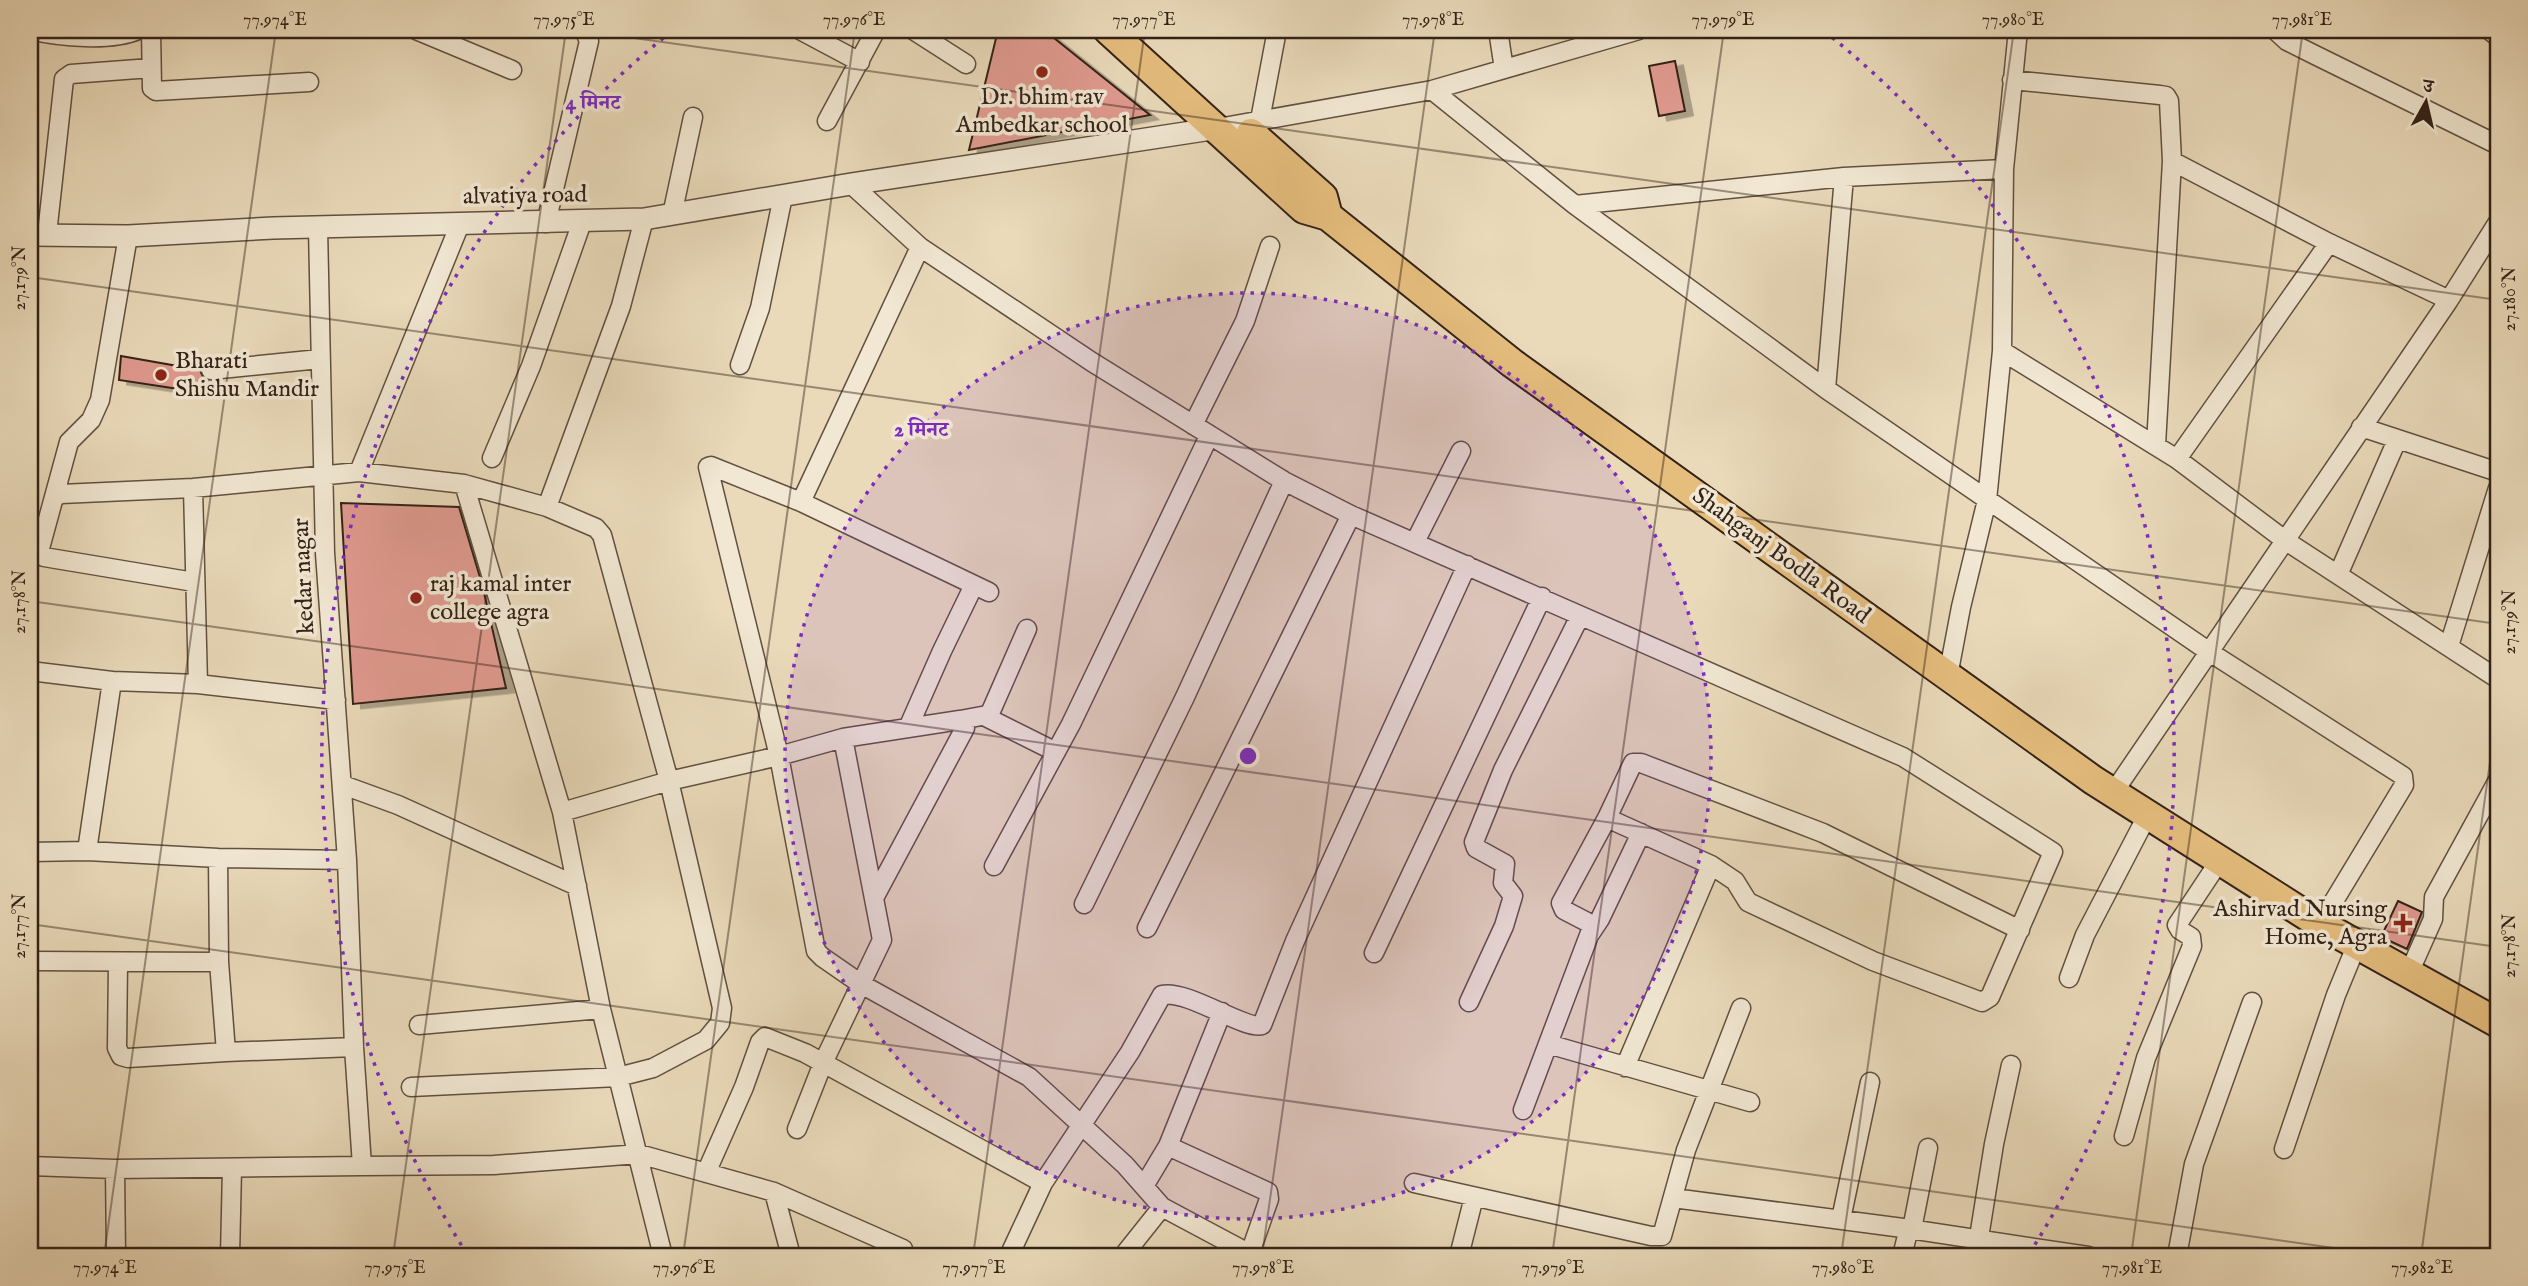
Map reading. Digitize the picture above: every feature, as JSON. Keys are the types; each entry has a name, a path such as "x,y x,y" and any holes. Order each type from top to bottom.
{"main road":[{"path":"1108,30 1239,124"},
{"path":"1129,30 1239,124"},
{"name":"Shahganj Bodla Road","path":"1239,124 1323,197 1328,216 1512,363 1948,676 2113,793 2320,924 2498,1023"}],"street":[{"path":"30,30 108,37 138,30"},
{"path":"152,30 150,68 152,88 156,91 309,82"},
{"path":"416,30 512,70"},
{"path":"546,223 589,41 584,30"},
{"path":"800,30 860,62"},
{"path":"827,121 876,30"},
{"path":"913,30 966,64"},
{"path":"1239,124 1277,30"},
{"path":"1498,30 1504,69"},
{"path":"1239,124 1432,90 1639,30"},
{"path":"1948,676 1961,607 1987,500 2002,351 2004,169 2018,30"},
{"path":"2275,30 2287,41 2498,145"},
{"path":"2489,30 2498,37"},
{"path":"38,235 64,79 77,73 150,68"},
{"path":"2012,80 2166,96 2169,101 2172,161 2156,445"},
{"path":"1432,90 1575,205 1826,388 2208,651 2404,778 2404,785 2320,924"},
{"path":"672,215 693,117"},
{"name":"alvatiya road","path":"38,235 128,236 273,228 644,219 1239,124"},
{"path":"2172,161 2329,243 2449,300"},
{"path":"1575,205 1844,177 2004,169"},
{"path":"1826,388 1844,177"},
{"path":"851,184 920,247 1080,355 1284,481 1351,516 1542,597 1903,757 2053,852 1990,997 1982,1002 1872,961 1748,902 1735,881 1711,865 1607,818"},
{"path":"740,365 760,308 783,196"},
{"path":"547,507 621,306 644,219"},
{"path":"492,458 531,366 582,222"},
{"path":"2113,793 2449,300 2498,222"},
{"path":"359,472 460,224"},
{"name":"kedar nagar","path":"318,228 325,553 343,785 362,1166"},
{"path":"128,236 97,411 69,442 39,552 40,555 194,582"},
{"path":"2177,459 2329,243"},
{"path":"1192,425 1245,321 1270,246"},
{"path":"801,502 920,247"},
{"path":"2002,351 2156,445 2286,541 2498,679"},
{"path":"211,370 320,359"},
{"path":"2361,427 2498,472"},
{"path":"994,866 1056,752 1209,436"},
{"path":"2338,575 2397,440"},
{"path":"1415,542 1461,451"},
{"path":"908,728 942,651 982,589 801,502 708,467 779,756 816,951 861,984 1029,1077 1081,1124 1162,1207 1250,1255 1269,1199 1268,1192 1168,1146"},
{"path":"55,497 61,494 193,488 359,472 464,484 547,507 596,528 603,535 669,781 719,994 721,1018 706,1040 653,1068 618,1077 411,1087"},
{"path":"1084,904 1185,697 1284,481"},
{"path":"464,484 562,812 601,1009 663,1256"},
{"path":"193,488 198,684"},
{"path":"2449,646 2498,488"},
{"path":"1147,928 1351,516"},
{"path":"1009,1256 1043,1183 1130,1052 1162,995 1172,994 1255,1027 1262,1025 1295,941 1467,565"},
{"path":"1374,953 1542,597"},
{"path":"1469,1002 1504,926 1513,896 1503,883 1505,864 1476,848 1475,842 1503,770 1580,616"},
{"path":"562,812 669,781 779,756 843,738 984,716 991,711 1027,629"},
{"path":"30,671 112,681 198,684 336,700"},
{"path":"87,851 112,681"},
{"path":"984,716 1056,752"},
{"path":"874,898 965,728 965,723 960,720"},
{"path":"797,1129 823,1063 881,942 843,738"},
{"path":"1590,934 1588,923 1564,910 1561,902 1607,818 1630,766 1641,762 1823,834 2020,930"},
{"path":"2409,972 2433,919 2434,897 2498,780"},
{"path":"343,785 398,805 578,886"},
{"path":"2068,978 2102,901 2148,814"},
{"path":"1523,1110 1590,934 1641,834"},
{"path":"30,852 87,851 218,858 347,860"},
{"path":"218,858 219,962 226,1052"},
{"path":"2124,1136 2146,1058 2192,946 2191,937 2177,925 2220,860"},
{"path":"1625,1067 1711,865"},
{"path":"2284,1149 2336,995 2357,944"},
{"path":"30,961 219,962"},
{"path":"118,963 117,1048 121,1056 128,1058 354,1047"},
{"path":"2176,1256 2194,1164 2252,1002"},
{"path":"419,1025 601,1009"},
{"path":"1414,1183 1661,1236 1686,1150 1741,1009"},
{"path":"1143,1186 1168,1146 1222,1012"},
{"path":"706,1173 763,1037 769,1037 823,1063 1043,1183"},
{"path":"1548,1044 1750,1102"},
{"path":"1977,1248 1994,1144 2011,1065"},
{"path":"1841,1219 1870,1082"},
{"path":"1902,1256 1928,1148"},
{"path":"30,1166 116,1169 494,1166 639,1154 774,1192 903,1249"},
{"path":"230,1256 232,1168"},
{"path":"116,1169 116,1256"},
{"path":"774,1192 791,1256"},
{"path":"1459,1256 1474,1197"},
{"path":"1673,1198 1910,1229 1977,1248 2088,1256"},
{"path":"1123,1256 1162,1207"}],"building":[{"name":"Dr. bhim rav Ambedkar school","path":"998,30 1044,30 1150,115 969,150"},
{"path":"1675,61 1685,111 1659,116 1649,66"},
{"name":"Bharati Shishu Mandir","path":"121,356 200,370 205,393 119,380"},
{"name":"raj kamal inter college agra","path":"341,503 459,507 482,584 506,688 353,704"},
{"path":"2398,901 2422,912 2407,949 2381,937"}],"place":[{"name":"Dr. bhim rav Ambedkar school","path":"1042,72"},
{"name":"Bharati Shishu Mandir","path":"161,375"},
{"name":"raj kamal inter college agra","path":"416,598"},
{"name":"Ashirvad Nursing Home, Agra","path":"2403,923"}]}
